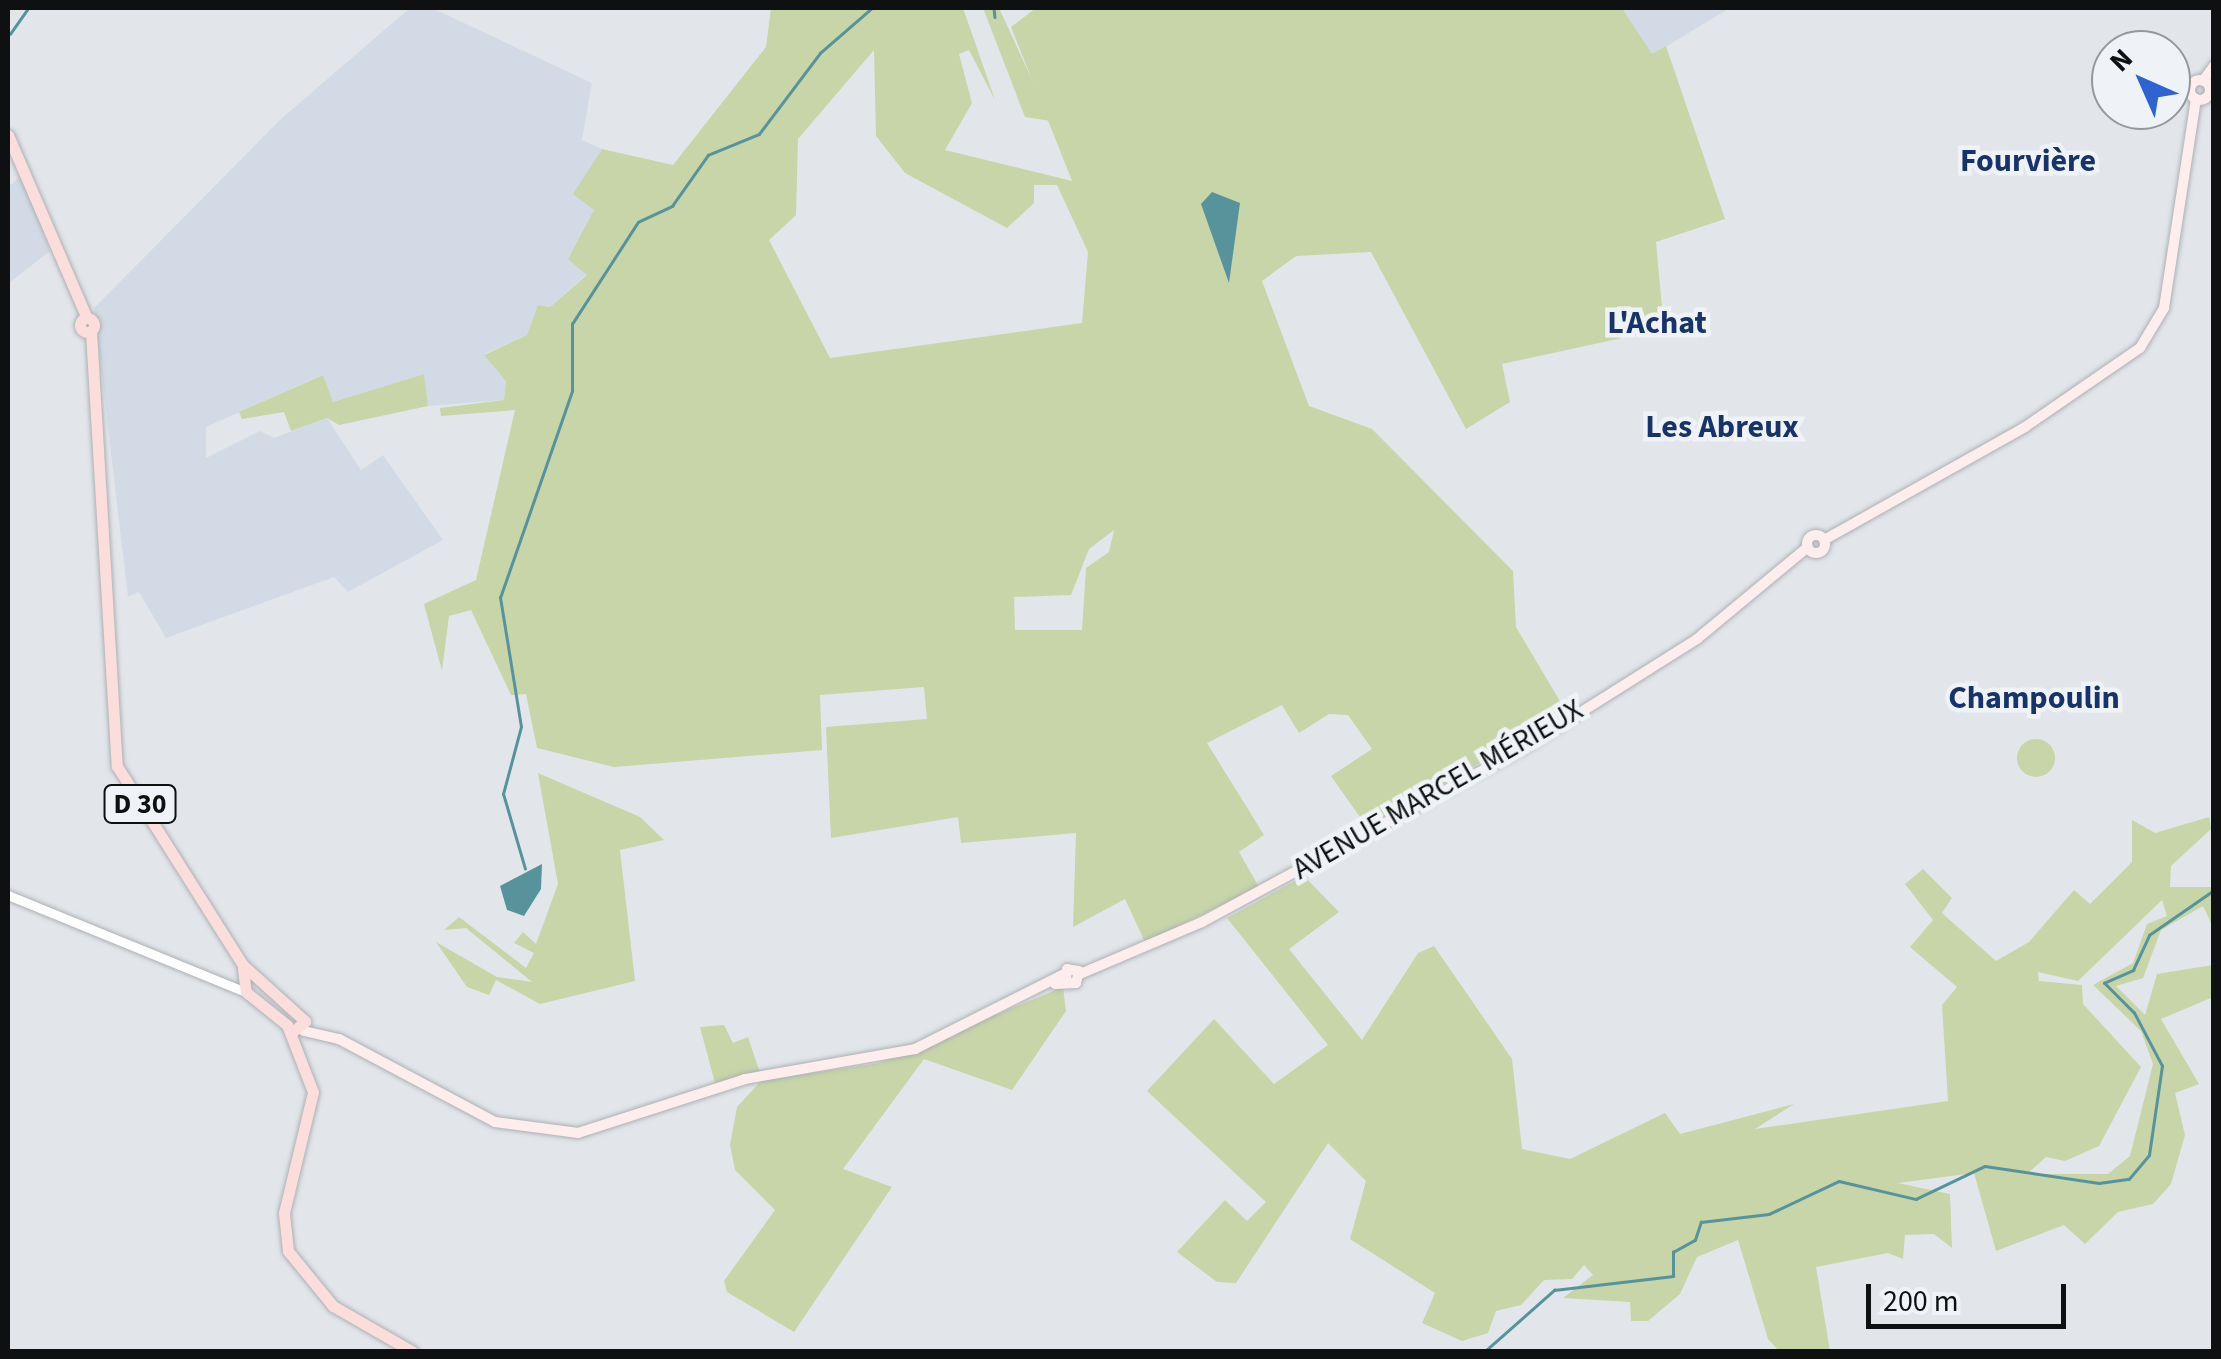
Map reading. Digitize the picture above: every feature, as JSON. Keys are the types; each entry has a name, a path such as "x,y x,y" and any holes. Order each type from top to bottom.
{"main road":[{"path":"2203,81 2211,95 2196,99 2190,86 2203,81 2214,66"},
{"name":"AVENUE MARCEL MÉRIEUX","path":"297,1027 323,1032 494,1122 578,1132 745,1079 915,1049 1044,986 1202,922 1524,748 1697,639 1808,547 1812,536 1824,540 2025,428 2140,348 2164,308 2196,99"},
{"name":"D 30","path":"8,135 87,318 80,327 90,332 117,766 242,965 251,987 297,1027 313,1092 284,1213 288,1251 333,1306 412,1352"}],"street":[{"path":"8,895 230,986 251,987"}],"shaded area":[{"path":"410,8 432,8 592,83 582,140 602,149 574,194 594,210 587,274 550,307 538,305 527,335 484,354 506,381 504,400 428,406 423,374 333,402 322,375 206,427 206,458 260,431 274,438 327,418 361,470 383,455 443,540 348,592 334,577 166,638 139,592 128,597 94,308 282,118"},
{"path":"1622,8 1730,8 1652,55"},
{"path":"21,176 50,251 8,284 8,187"}],"green space":[{"path":"771,8 963,8 995,100 969,50 959,54 972,103 945,150 1072,181 1011,27 1036,8 1622,8 1652,54 1666,46 1725,219 1656,242 1664,329 1502,364 1510,402 1466,429 1371,252 1296,256 1262,281 1309,406 1372,429 1513,571 1516,627 1567,713 1367,827 1331,776 1372,749 1348,715 1329,714 1299,733 1282,705 1207,743 1264,835 1239,852 1259,887 1145,942 1125,899 1073,927 1076,833 961,843 958,817 831,838 826,727 927,719 924,687 820,695 822,750 614,767 537,748 526,694 511,695 471,610 449,616 442,671 424,604 476,580 515,410 441,416 440,408 504,400 506,381 484,355 527,335 538,305 550,307 587,275 568,259 594,210 573,194 602,149 673,165 766,47","holes":["874,50 876,136 905,173 1007,228 1034,203 1034,185 1057,185 1088,252 1082,323 830,358 769,240 796,215 798,139","1114,530 1109,552 1086,568 1082,630 1015,630 1014,597 1071,595 1089,549"]},
{"path":"983,8 999,8 1051,121 1025,117"},
{"path":"424,374 428,406 339,425 327,418 291,431 284,412 242,419 239,412 323,375 333,402"},
{"path":"2036,739 2050,744 2055,758 2050,772 2036,777 2022,772 2017,758 2022,744"},
{"path":"538,773 640,817 664,840 620,850 635,981 540,1004 496,980 489,995 467,987 436,942 497,977 532,982 466,928 444,930 459,917 526,968 534,953 514,943 523,932 536,944 558,884"},
{"path":"2209,817 2211,829 2171,866 2170,887 2213,887 2213,927 2203,906 2161,930 2143,978 2116,986 2145,1015 2157,974 2213,965 2213,997 2161,1019 2199,1084 2175,1093 2185,1135 2171,1184 2153,1204 2118,1212 2085,1244 2064,1225 1996,1251 1974,1173 1898,1183 1950,1194 1952,1248 1934,1234 1905,1235 1903,1259 1888,1253 1816,1267 1830,1351 1779,1351 1768,1339 1738,1240 1697,1257 1680,1294 1648,1321 1631,1321 1630,1302 1563,1298 1593,1275 1584,1265 1572,1279 1544,1280 1521,1305 1496,1311 1488,1333 1462,1341 1422,1323 1435,1293 1350,1239 1366,1181 1328,1143 1236,1283 1217,1282 1177,1252 1225,1200 1247,1221 1266,1202 1147,1091 1214,1019 1274,1084 1328,1045 1227,918 1304,876 1339,912 1289,949 1362,1040 1418,953 1434,946 1512,1059 1522,1149 1570,1159 1665,1113 1680,1134 1794,1104 1755,1129 1948,1101 1942,1005 1957,987 1910,947 1933,920 1905,884 1923,869 1952,898 1942,913 1996,961 2029,942 2074,890 2090,904 2132,862 2132,820 2155,833","holes":["2162,900 2167,916 2147,924 2133,963 2093,985 2141,1031 2153,1064 2130,1156 2108,1174 2027,1174 2046,1157 2065,1161 2099,1146 2141,1067 2083,1004 2082,985 2039,981 2038,972 2078,981"]},
{"path":"1063,987 1066,1011 1012,1090 924,1059 843,1169 892,1187 794,1332 727,1292 724,1281 775,1210 735,1170 730,1145 737,1107 761,1081 879,1063"},
{"path":"724,1025 733,1043 748,1037 760,1073 715,1083 700,1027"}],"water":[{"path":"1212,192 1240,203 1229,283 1201,204"},
{"path":"542,864 541,889 524,916 507,910 500,886"}],"waterway":[{"path":"10,34 28,8"},
{"path":"525,869 503,794 521,727 500,598 572,391 572,324 638,222 672,206 708,155 759,134 820,53 872,8"},
{"path":"994,8 995,17"},
{"path":"1484,1352 1554,1290 1673,1276 1673,1252 1695,1240 1701,1222 1769,1214 1839,1181 1916,1199 1985,1166 2099,1183 2129,1179 2149,1155 2162,1066 2134,1013 2104,983 2133,970 2149,935 2214,890"}],"district":[{"name":"Fourvière","path":"2028,161"},
{"name":"L'Achat","path":"1657,323"},
{"name":"Les Abreux","path":"1722,427"},
{"name":"Champoulin","path":"2034,698"}]}
